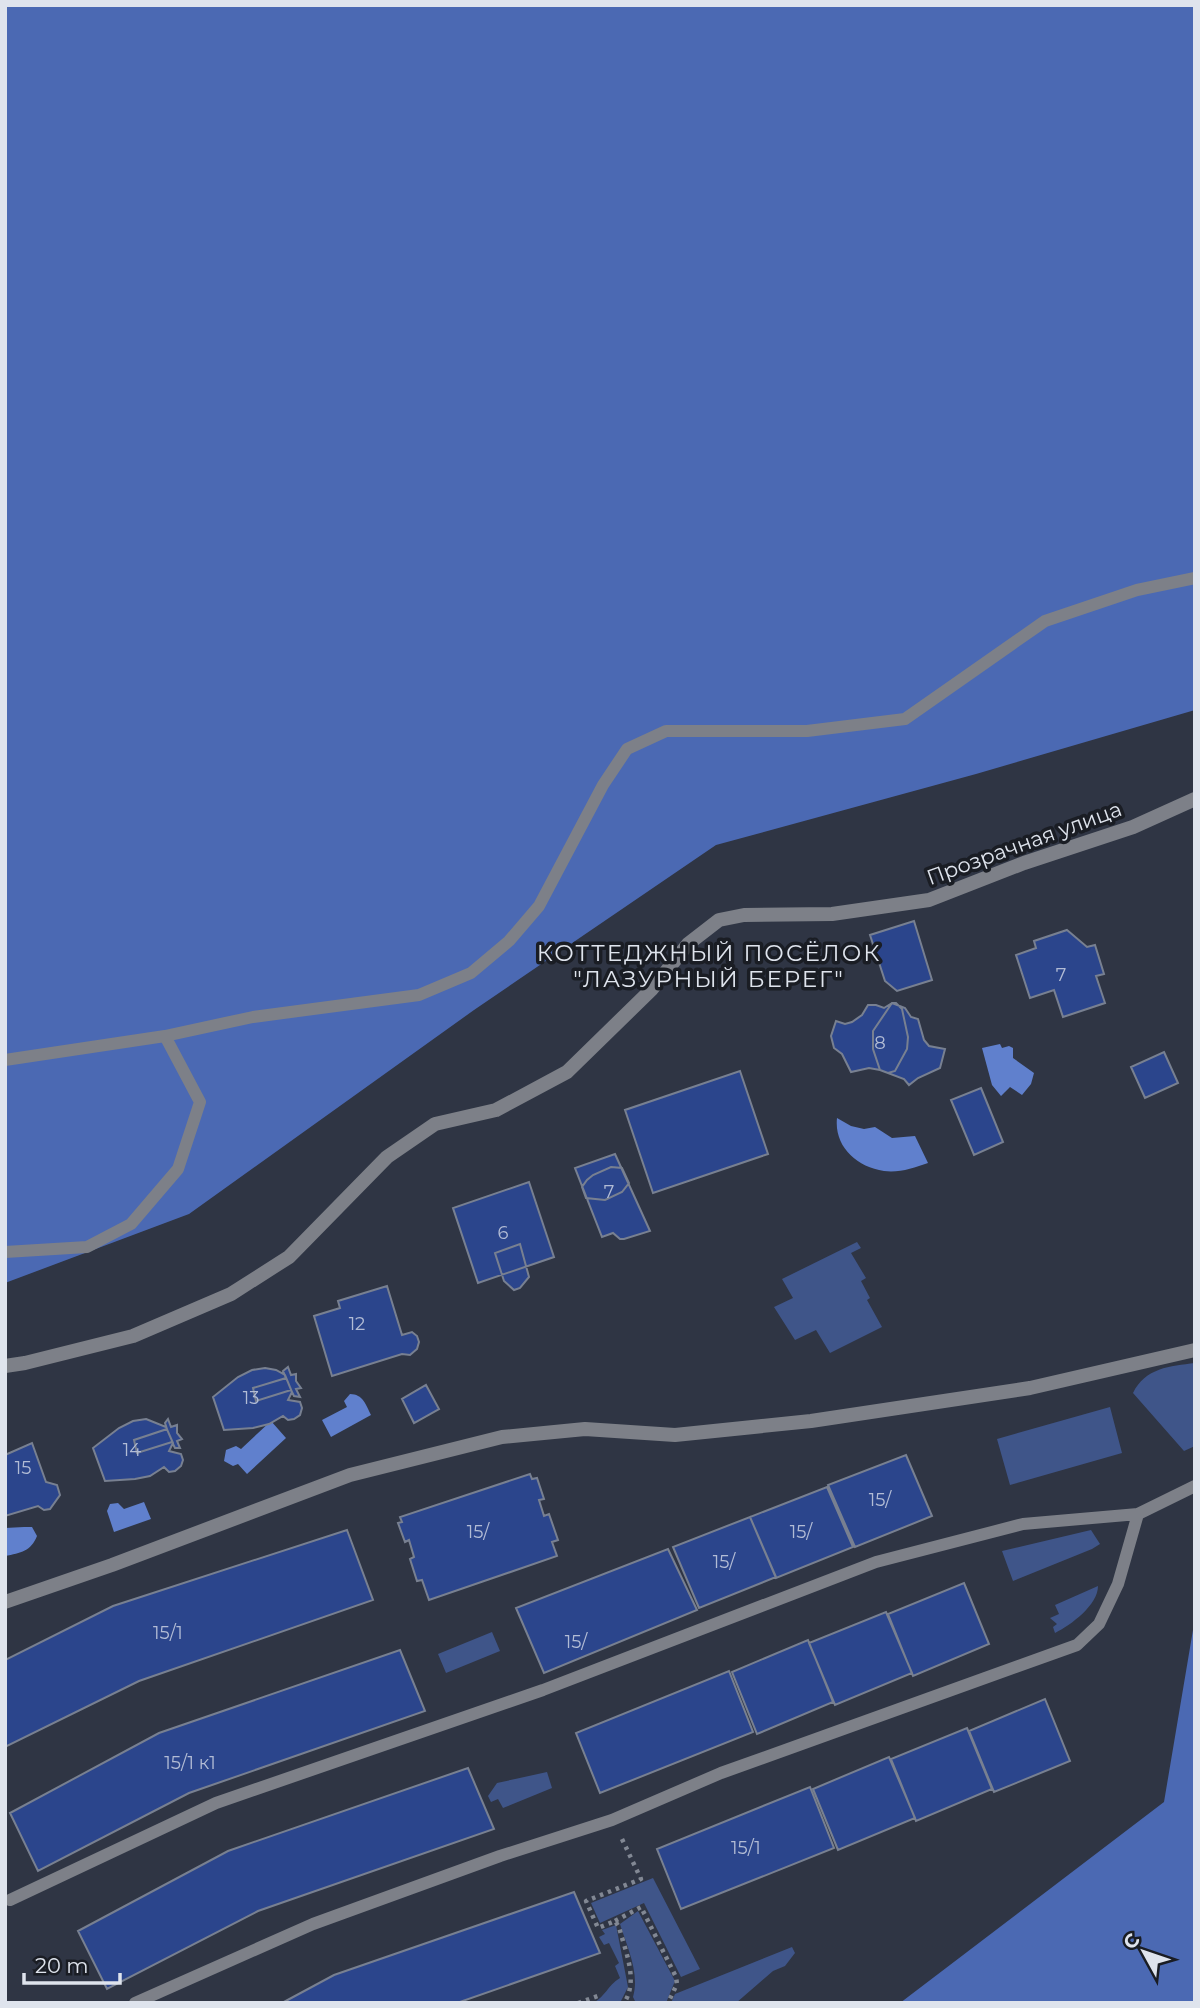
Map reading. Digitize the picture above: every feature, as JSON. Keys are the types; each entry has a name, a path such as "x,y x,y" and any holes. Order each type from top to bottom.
{"street":[{"name":"Прозрачная улица","path":"5,1366 133,1336 231,1294 289,1257 387,1157 435,1124 496,1110 567,1072 652,989 688,944 719,920 744,915 832,914 929,900 1024,863 1133,827 1195,799"},
{"path":"5,1602 112,1565 350,1475 502,1437 585,1429 675,1434 811,1421 1030,1388 1195,1350"}],"lane":[{"path":"5,1060 165,1036 253,1017 419,995 471,973 509,941 539,906 603,785 627,749 666,732 807,731 905,719 1045,621 1137,590 1195,578"},
{"path":"5,1252 87,1247 131,1223 178,1169 200,1102 165,1036"},
{"path":"10,1900 216,1803 543,1690 876,1562 1023,1524 1138,1514 1195,1486"},
{"path":"135,2003 313,1924 500,1856 612,1820 721,1773 1077,1645 1099,1624 1113,1594 1138,1514"}],"path":[{"path":"612,1820 641,1879 586,1901 598,1928 641,1907 676,1977 677,1984 668,2003"},
{"path":"615,1921 619,1927 631,1978 632,1989 624,2003"},
{"path":"578,2003 598,1996"},
{"path":"629,1996 632,2003"}],"shaded area":[{"path":"5,5 1195,5 1195,710 976,774 716,845 474,1010 189,1214 5,1283"},
{"path":"1000,1044 1002,1048 1013,1048 1013,1058 1034,1073 1031,1084 1022,1095 1010,1087 1001,1096 992,1085 982,1048"},
{"path":"837,1118 851,1126 864,1129 875,1127 892,1138 915,1136 928,1163 895,1171 864,1165 843,1146 839,1138"},
{"path":"857,1242 861,1248 851,1253 866,1278 861,1281 870,1298 867,1300 882,1327 830,1353 816,1330 795,1340 774,1307 793,1298 782,1279"},
{"path":"1195,1363 1195,1446 1184,1451 1133,1393 1151,1373"},
{"path":"350,1394 361,1398 371,1415 331,1437 322,1420 347,1407 344,1401"},
{"path":"1110,1407 1122,1453 1010,1485 997,1439"},
{"path":"271,1421 286,1438 247,1474 238,1464 233,1466 224,1461 226,1450 236,1446 241,1449"},
{"path":"144,1502 151,1519 114,1532 107,1511 110,1504 118,1503 124,1509"},
{"path":"32,1527 37,1536 32,1545 16,1554 5,1556 5,1528"},
{"path":"1091,1530 1100,1544 1013,1581 1002,1551"},
{"path":"1098,1586 1089,1607 1076,1620 1055,1633 1053,1627 1057,1624 1050,1618 1059,1614 1055,1605"},
{"path":"1195,1618 1195,2003 900,2003 1164,1802"},
{"path":"492,1632 500,1651 446,1673 438,1654"},
{"path":"547,1772 552,1788 503,1808 498,1799 491,1802 488,1796 497,1783"},
{"path":"653,1878 700,1969 681,1977 644,1903 600,1923 591,1903"},
{"path":"638,1911 675,1981 666,2003 636,2003 633,1997 634,1969 620,1924"},
{"path":"616,1925 628,1987 620,2003 593,2003 620,1978 615,1966 619,1963 609,1943 604,1945 599,1937 605,1934 602,1930"},
{"path":"792,1947 795,1953 785,1966 773,1971 736,2003 671,2003 675,1994"}],"building":[{"path":"914,921 932,980 897,991 885,981 870,935"},
{"path":"1067,930 1087,947 1095,945 1104,974 1096,976 1105,1003 1063,1017 1054,990 1030,998 1016,955 1036,948 1034,941"},
{"path":"892,1003 905,1008 911,1017 918,1019 924,1040 929,1046 945,1049 940,1068 909,1085 904,1079 880,1070 869,1068 851,1072 842,1054 834,1048 831,1036 836,1021 845,1024 852,1022 862,1015 868,1005 884,1008"},
{"path":"892,1003 902,1009 908,1037 907,1049 895,1071 888,1073 880,1070 873,1049 873,1031"},
{"path":"1164,1052 1178,1083 1145,1098 1131,1067"},
{"path":"740,1071 768,1154 653,1193 625,1110"},
{"path":"981,1088 1003,1142 974,1155 951,1100"},
{"path":"615,1154 650,1231 624,1239 613,1233 602,1237 575,1168"},
{"path":"611,1167 622,1168 629,1183 622,1192 605,1200 586,1198 582,1187 587,1180"},
{"path":"529,1182 554,1257 478,1283 453,1208"},
{"path":"520,1244 529,1277 520,1288 514,1290 504,1281 495,1253"},
{"path":"387,1286 402,1335 412,1332 417,1336 417,1349 410,1355 402,1354 332,1376 314,1316 340,1308 338,1301"},
{"path":"288,1367 291,1375 296,1374 296,1381 301,1388 296,1389 300,1397 294,1396 291,1390 256,1401 253,1388 286,1378 283,1371"},
{"path":"265,1368 285,1375 292,1392 288,1400 300,1402 300,1415 288,1420 283,1416 269,1424 253,1428 224,1430 213,1397 238,1377 252,1370"},
{"path":"426,1385 439,1409 414,1423 402,1399"},
{"path":"146,1419 166,1427 173,1443 169,1451 181,1454 181,1466 169,1472 164,1467 150,1476 135,1479 105,1481 93,1448 119,1428 133,1421"},
{"path":"168,1419 171,1427 177,1425 177,1433 182,1439 177,1441 180,1448 175,1448 172,1442 137,1453 134,1440 167,1429 165,1423"},
{"path":"32,1443 46,1482 57,1485 60,1495 50,1509 44,1510 38,1506 5,1516 5,1455"},
{"path":"906,1455 932,1516 855,1547 828,1485"},
{"path":"530,1474 532,1479 537,1478 544,1499 539,1500 544,1516 549,1514 558,1540 552,1542 557,1556 429,1600 422,1580 417,1581 410,1559 414,1557 409,1540 405,1542 398,1523 402,1522 400,1517"},
{"path":"827,1487 853,1547 776,1578 750,1517"},
{"path":"750,1517 776,1577 699,1608 673,1547"},
{"path":"347,1530 373,1600 139,1681 5,1747 5,1660 113,1606"},
{"path":"668,1549 697,1610 544,1673 516,1608"},
{"path":"964,1583 989,1644 913,1676 888,1614"},
{"path":"886,1612 912,1673 835,1705 809,1643"},
{"path":"808,1640 833,1702 757,1734 732,1672"},
{"path":"400,1650 425,1711 189,1793 38,1871 10,1813 159,1733"},
{"path":"729,1671 753,1732 600,1793 576,1733"},
{"path":"1045,1699 1070,1761 994,1792 969,1731"},
{"path":"967,1728 992,1789 916,1821 891,1759"},
{"path":"889,1757 915,1818 838,1850 813,1789"},
{"path":"468,1768 494,1829 258,1911 107,1989 78,1931 228,1851"},
{"path":"810,1787 834,1848 681,1909 657,1849"},
{"path":"574,1892 600,1953 457,2003 282,2003 334,1975"}],"district":[{"name":"КОТТЕДЖНЫЙ ПОСЁЛОК \"ЛАЗУРНЫЙ БЕРЕГ\"","path":"709,966"}]}
